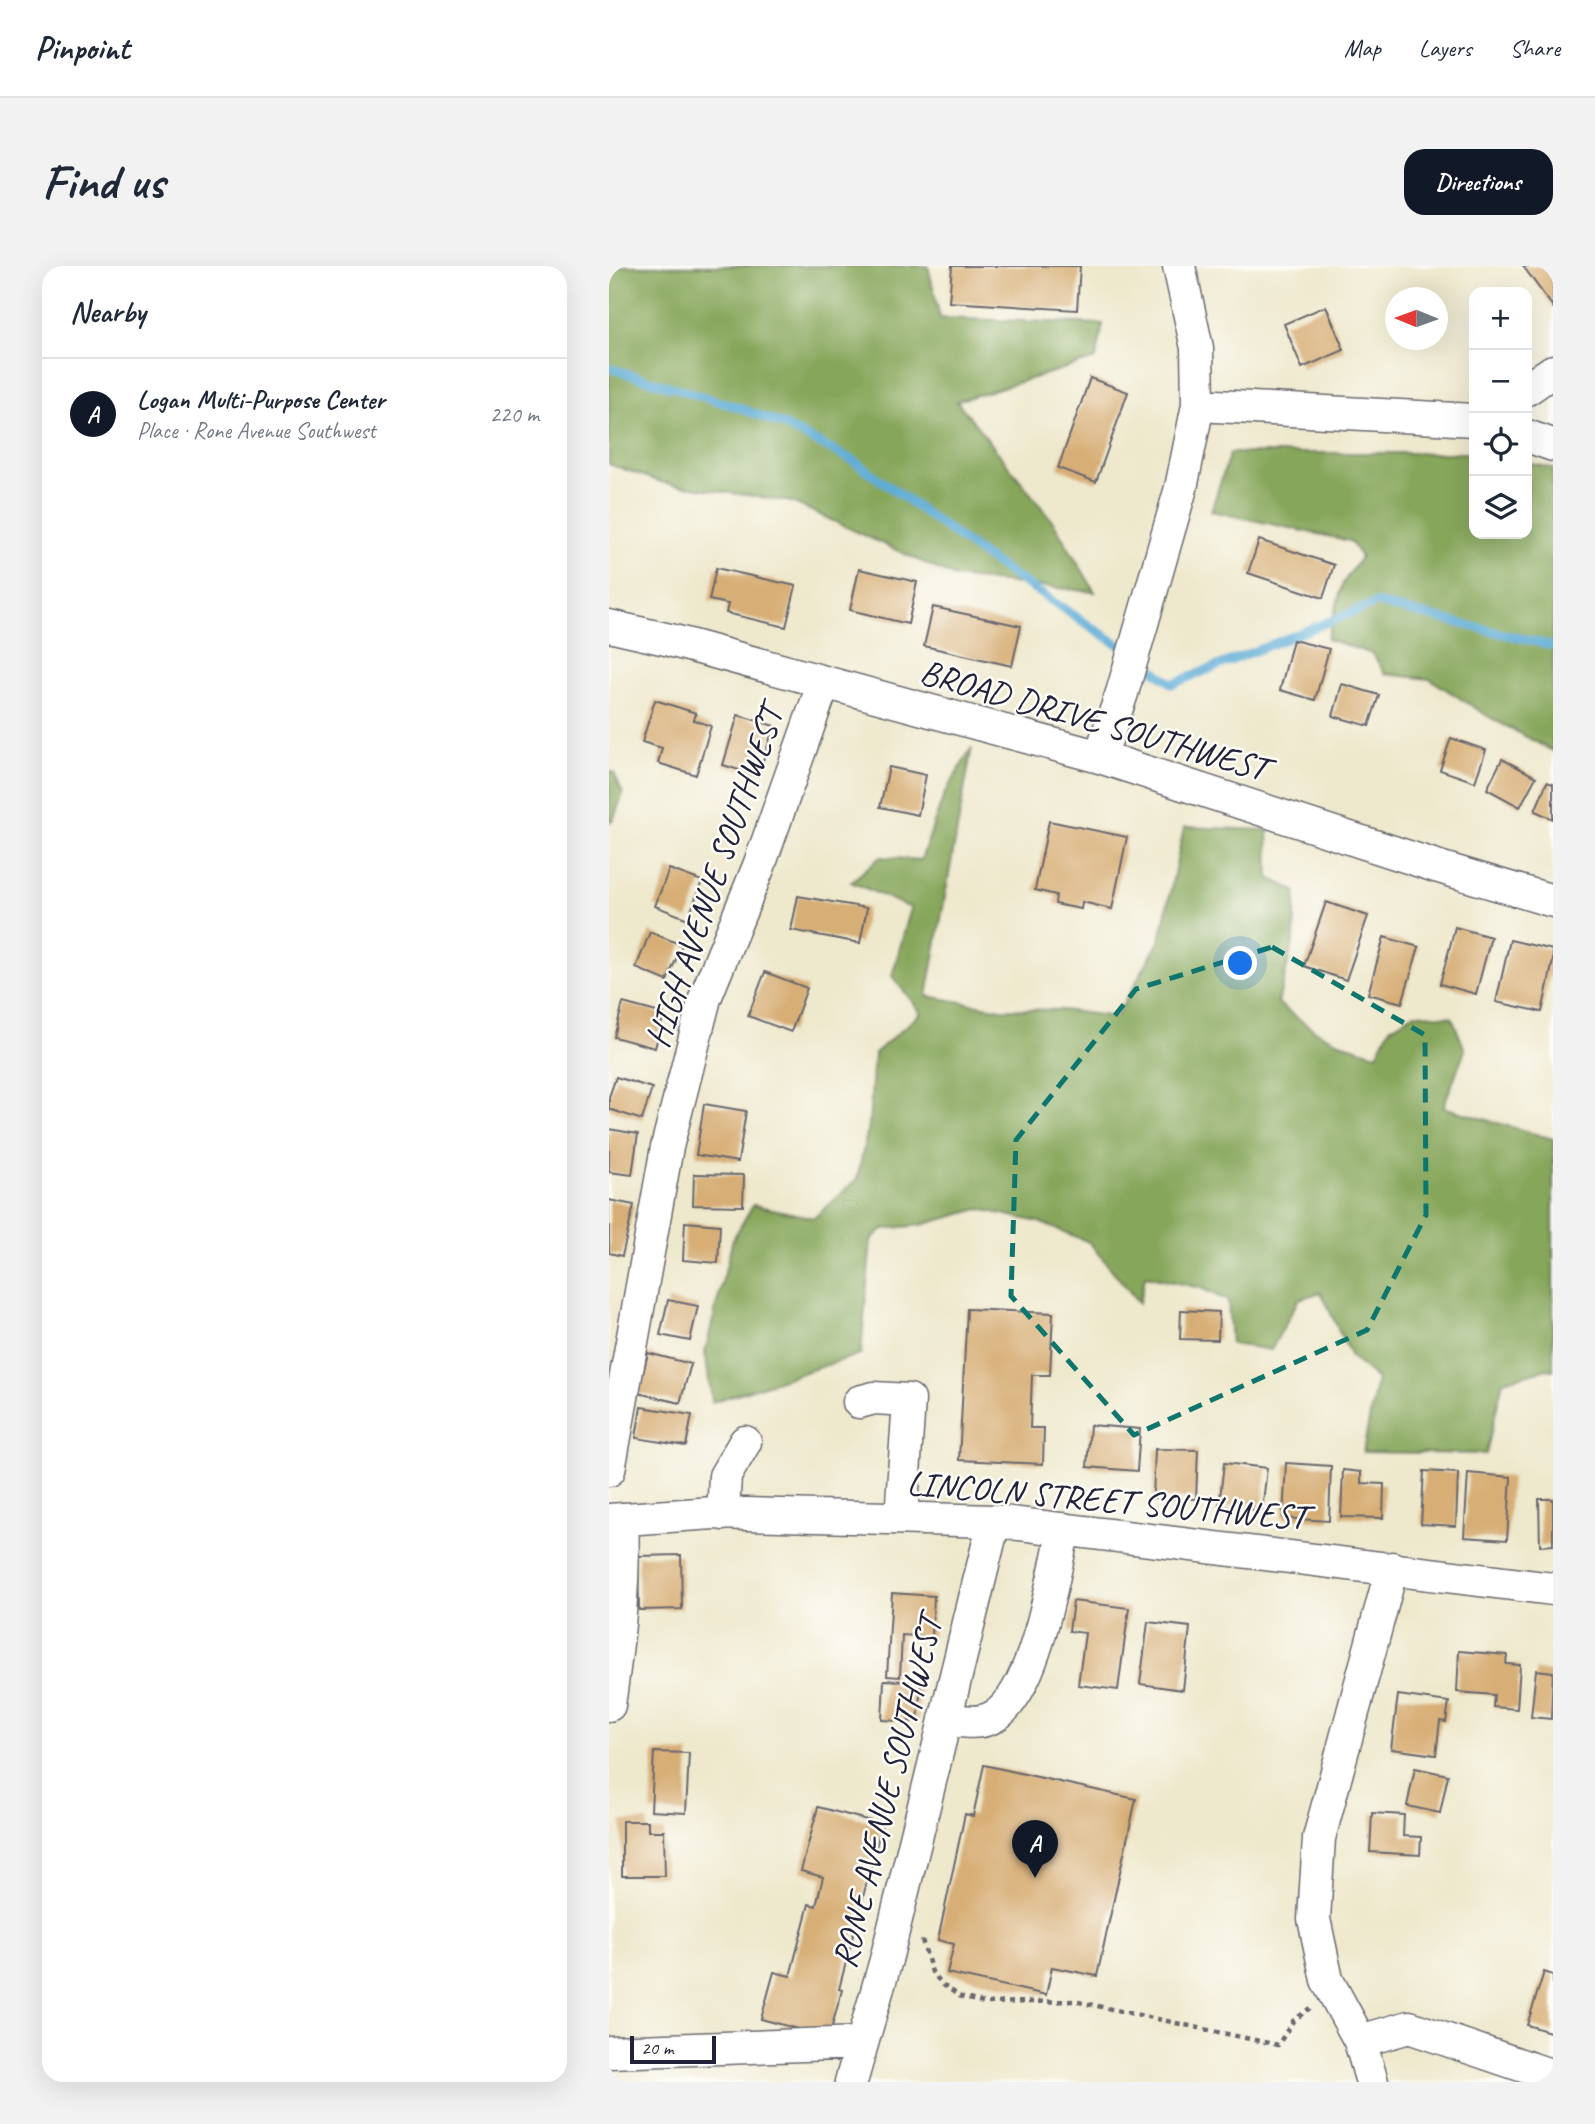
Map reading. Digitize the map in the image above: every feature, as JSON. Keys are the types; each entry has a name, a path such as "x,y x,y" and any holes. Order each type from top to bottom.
{"street":[{"path":"1100,757 1122,693 1181,488 1198,405 1197,348 1179,266"},
{"path":"1532,386 1553,371"},
{"path":"1198,405 1469,420"},
{"path":"1532,438 1553,445"},
{"name":"BROAD DRIVE SOUTHWEST","path":"609,626 670,640 1100,757 1553,901"},
{"name":"HIGH AVENUE SOUTHWEST","path":"609,1470 667,1147 705,998 759,866 824,682"},
{"path":"859,1402 874,1398 909,1400 901,1518"},
{"path":"723,1514 725,1476 745,1442"},
{"name":"LINCOLN STREET SOUTHWEST","path":"616,1520 723,1514 994,1521 1392,1568 1553,1590"},
{"path":"609,1705 620,1630 625,1566 616,1520"},
{"name":"RONE AVENUE SOUTHWEST","path":"851,2082 886,1960 994,1521"},
{"path":"945,1719 972,1723 992,1718 1009,1704 1024,1681 1046,1608 1064,1529"},
{"path":"1372,2082 1360,2041 1327,1980 1314,1919 1319,1838 1392,1568"},
{"path":"1360,2041 1409,2027 1553,2076"},
{"path":"609,2052 862,2043"}],"path":[{"path":"916,1937 923,1941 932,1972 943,1985 961,1997 984,2003 1074,2001 1278,2045 1293,2021 1311,2007"}],"highlighted area":[{"path":"1272,947 1425,1035 1426,1215 1367,1330 1134,1435 1011,1296 1016,1140 1136,989"}],"green space":[{"path":"609,266 928,266 940,318 1103,324 1096,359 957,401 1054,523 1095,592 955,577 792,502 664,483 609,464"},
{"path":"1230,453 1469,453 1469,539 1532,539 1532,464 1553,468 1553,751 1489,717 1430,679 1385,674 1373,654 1327,639 1343,583 1361,557 1350,541 1211,511"},
{"path":"972,747 927,996 1001,1009 1062,1010 1116,1017 1160,940 1184,827 1268,830 1269,878 1296,891 1294,939 1278,1003 1324,1035 1377,1054 1390,1028 1415,1013 1452,1017 1465,1050 1443,1107 1553,1139 1553,1370 1547,1369 1503,1381 1486,1454 1363,1452 1377,1379 1351,1357 1321,1292 1299,1299 1271,1350 1231,1344 1228,1301 1201,1288 1145,1276 1139,1303 1089,1242 1039,1222 979,1209 921,1225 883,1229 871,1240 861,1354 712,1402 705,1352 733,1239 753,1205 814,1218 857,1179 869,1124 874,1054 921,1013 892,976 911,908 851,882 880,857 921,860 944,795"},
{"path":"609,771 614,773 623,794 613,820 609,822"}],"building":[{"path":"952,266 1080,266 1077,310 949,302"},
{"path":"1523,266 1553,266 1553,307"},
{"path":"1326,306 1344,350 1302,368 1284,324"},
{"path":"1090,378 1128,392 1096,482 1058,468"},
{"path":"1259,540 1334,565 1323,598 1248,573"},
{"path":"716,568 796,586 786,627 726,613 728,604 709,600"},
{"path":"859,569 917,582 908,624 850,610"},
{"path":"933,607 1021,626 1012,666 924,646"},
{"path":"1293,640 1329,649 1315,700 1280,690"},
{"path":"1342,684 1379,695 1369,726 1333,716"},
{"path":"655,700 696,713 694,720 711,726 696,775 658,763 662,748 642,742"},
{"path":"738,715 774,726 758,776 723,765"},
{"path":"1451,738 1486,750 1475,782 1440,770"},
{"path":"1502,759 1536,777 1520,807 1487,789"},
{"path":"889,767 926,775 918,815 880,807"},
{"path":"1547,782 1553,784 1553,819 1535,811"},
{"path":"1049,821 1127,837 1112,909 1082,902 1081,909 1055,904 1056,895 1035,890"},
{"path":"669,869 702,881 688,919 655,906"},
{"path":"798,896 867,908 860,943 791,930"},
{"path":"1326,902 1368,916 1346,980 1304,966"},
{"path":"1455,927 1491,937 1476,994 1440,984"},
{"path":"650,932 682,945 667,981 636,968"},
{"path":"1384,937 1419,947 1402,1003 1368,994"},
{"path":"1510,940 1553,950 1542,1012 1496,1002"},
{"path":"765,972 807,988 791,1032 748,1016"},
{"path":"623,1003 664,1014 655,1048 614,1037"},
{"path":"616,1077 652,1088 642,1120 609,1109 609,1097"},
{"path":"704,1104 746,1111 738,1162 696,1155"},
{"path":"609,1129 638,1134 632,1175 609,1172"},
{"path":"694,1174 744,1175 743,1206 693,1205"},
{"path":"609,1200 634,1205 622,1256 609,1253"},
{"path":"685,1222 720,1225 718,1263 683,1260"},
{"path":"668,1300 698,1306 690,1341 660,1335"},
{"path":"967,1309 1053,1313 1050,1375 1032,1375 1030,1428 1044,1428 1043,1464 959,1460"},
{"path":"1181,1310 1219,1312 1218,1340 1180,1339"},
{"path":"648,1353 691,1364 680,1403 638,1393"},
{"path":"641,1407 692,1415 686,1446 636,1438"},
{"path":"1090,1425 1140,1429 1137,1471 1087,1467"},
{"path":"1155,1449 1198,1450 1196,1499 1153,1498"},
{"path":"1224,1463 1267,1468 1262,1511 1219,1506"},
{"path":"1286,1463 1331,1466 1329,1521 1283,1518"},
{"path":"1343,1470 1361,1472 1361,1483 1384,1484 1383,1518 1341,1517"},
{"path":"1424,1471 1458,1473 1456,1526 1421,1524"},
{"path":"1468,1473 1511,1477 1507,1540 1464,1537"},
{"path":"1539,1499 1553,1499 1553,1545 1540,1546"},
{"path":"681,1555 682,1609 639,1610 638,1556"},
{"path":"892,1593 934,1596 932,1637 902,1635 900,1677 887,1676"},
{"path":"1073,1601 1129,1608 1118,1690 1078,1685 1085,1633 1069,1631"},
{"path":"1148,1622 1190,1627 1183,1690 1140,1684"},
{"path":"1459,1651 1507,1655 1506,1664 1520,1665 1517,1709 1493,1707 1494,1695 1457,1692"},
{"path":"1536,1670 1553,1672 1551,1719 1531,1717"},
{"path":"884,1680 921,1682 918,1722 882,1720"},
{"path":"1398,1695 1449,1702 1446,1722 1440,1721 1436,1755 1391,1749"},
{"path":"654,1752 689,1753 686,1813 651,1811"},
{"path":"984,1765 1136,1799 1097,1976 1052,1967 1046,1995 947,1973 954,1944 938,1940 965,1814 973,1816"},
{"path":"1415,1768 1448,1775 1440,1813 1407,1806"},
{"path":"818,1807 882,1824 829,2037 761,2019 774,1972 790,1976 809,1904 816,1906 823,1877 801,1871"},
{"path":"1372,1813 1404,1815 1403,1836 1421,1837 1420,1855 1370,1852"},
{"path":"622,1821 648,1821 648,1831 664,1831 665,1876 622,1876"},
{"path":"1544,1972 1553,1975 1553,2033 1527,2025"}],"waterway":[{"path":"609,368 740,408 781,424 854,461 987,558 1119,645"},
{"path":"1153,669 1172,684 1376,603 1553,646"}],"place":[{"name":"Logan Multi-Purpose Center","path":"1035,1878"}]}
